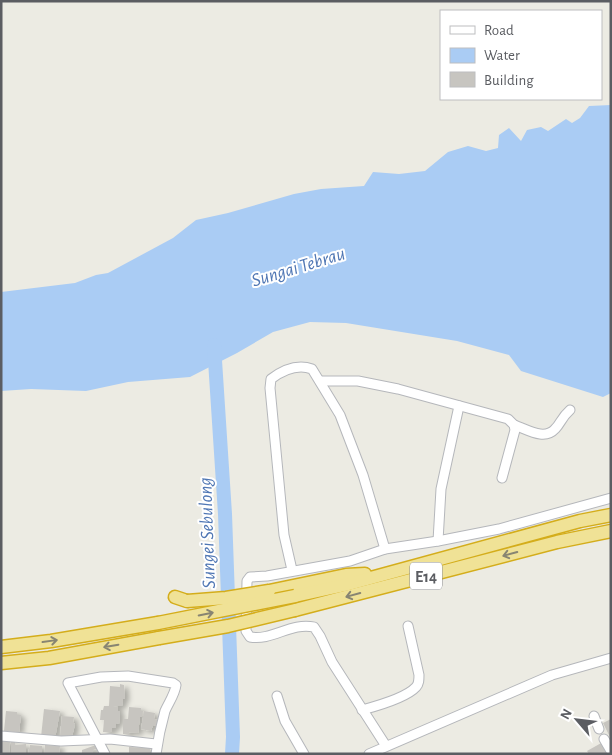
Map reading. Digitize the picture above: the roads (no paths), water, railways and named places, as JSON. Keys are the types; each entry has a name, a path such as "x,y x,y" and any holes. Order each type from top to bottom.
{"highway":[{"name":"E14","path":"1,647 51,641 158,623 295,596 345,585 580,521 611,515"},
{"name":"E14","path":"1,663 49,658 228,626 557,542 611,531"},
{"path":"181,599 226,598 346,575 391,572"}],"street":[{"path":"292,570 284,535 270,388 271,379 279,374 303,366 312,368 340,415 363,476 384,549"},
{"path":"320,381 358,381 398,389 508,418 514,425 515,430 502,478"},
{"path":"438,541 441,489 459,406"},
{"path":"514,425 543,435 556,429 562,417 570,410"},
{"path":"386,746 332,662 314,627 304,625 260,639 250,637 246,631 247,581 250,577 267,576 350,561 384,549 499,529 611,498"},
{"path":"362,710 387,702 415,688 419,683 408,626"},
{"path":"369,754 543,678 574,667 611,658"},
{"path":"105,754 68,683 111,676 128,676 176,685 156,744 156,754"},
{"path":"277,696 286,721 304,754"},
{"path":"594,716 600,729"},
{"path":"1,736 61,741 126,740 156,744"},
{"path":"604,739 611,751"}],"water":[{"name":"Sungai Tebrau","path":"611,105 611,393 603,397 521,371 509,355 457,341 346,323 310,322 273,332 190,377 128,382 86,391 31,389 1,391 1,292 75,283 96,275 108,273 173,238 196,220 294,194 321,189 364,186 373,172 399,174 425,171 448,152 468,146 486,151 498,148 499,135 509,128 521,141 527,130 541,127 548,131 566,119 572,123 580,118 589,106"}],"waterway":[{"name":"Sungei Sebulong","path":"214,345 225,514 232,754"}]}
